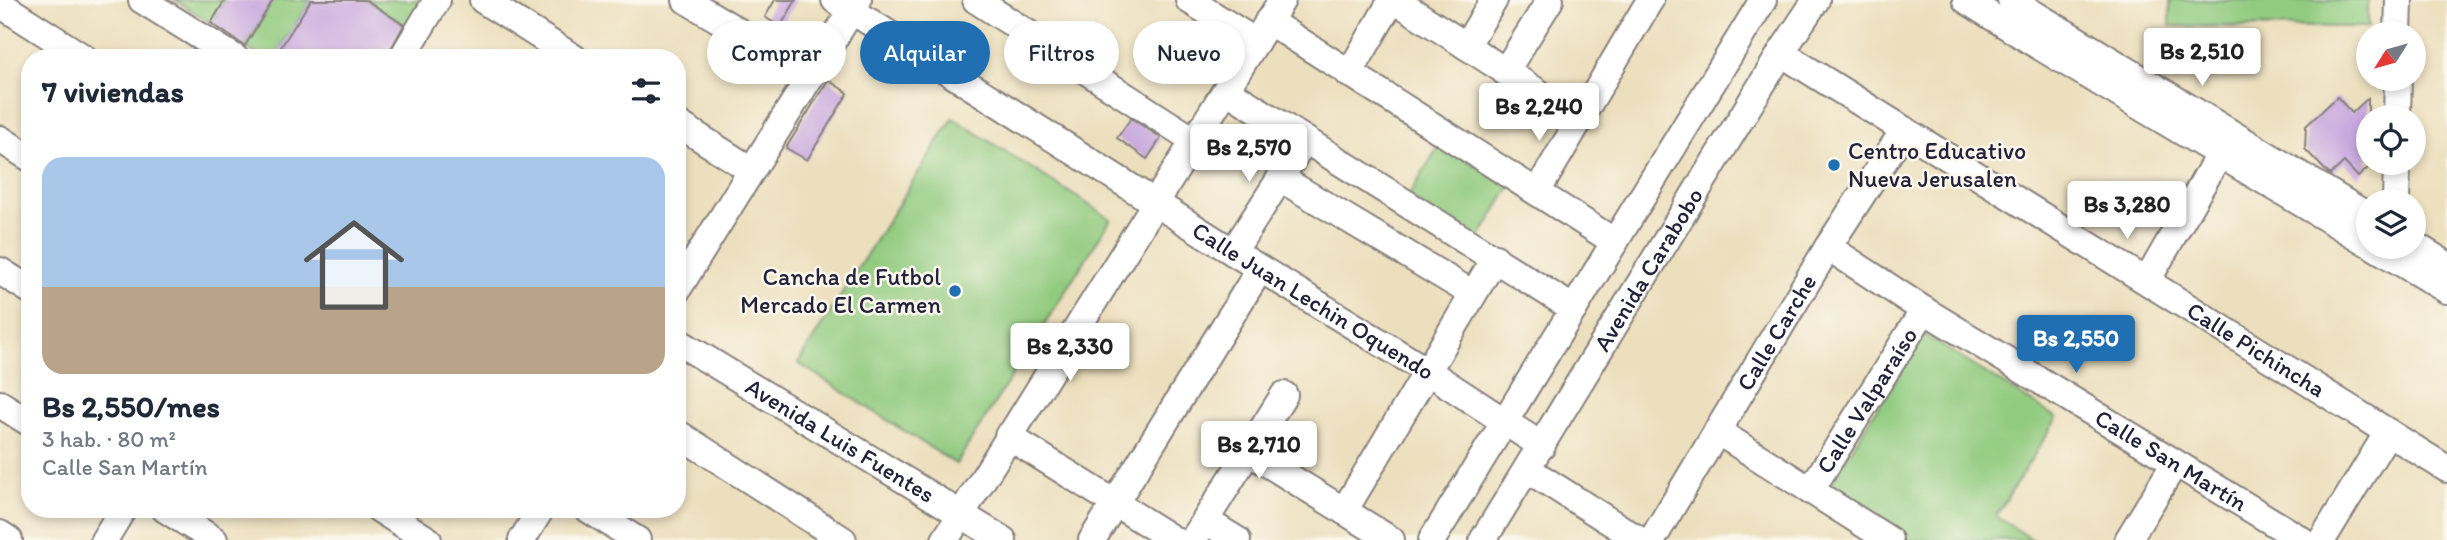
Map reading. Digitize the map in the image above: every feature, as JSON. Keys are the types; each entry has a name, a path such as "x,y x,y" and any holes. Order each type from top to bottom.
{"street":[{"path":"142,0 221,49"},
{"path":"407,49 437,0"},
{"path":"484,0 560,49"},
{"path":"686,0 721,21"},
{"path":"976,0 1195,141"},
{"path":"1189,0 1269,21 1615,242"},
{"path":"1349,74 1394,0 1581,120"},
{"path":"1466,46 1494,0"},
{"path":"1506,72 1550,0"},
{"path":"1537,192 1650,0"},
{"name":"Avenida Carabobo","path":"1432,540 1763,0"},
{"name":"Avenida Carabobo","path":"1483,540 1816,0"},
{"path":"1966,0 2225,144 2356,210"},
{"path":"2011,0 2356,232"},
{"path":"2398,21 2399,0"},
{"path":"839,21 848,3"},
{"name":"Calle Juan Lechin Oquendo","path":"848,3 1233,252 1427,371 1542,446"},
{"path":"5,8 70,49"},
{"path":"945,540 1269,21"},
{"name":"Calle Pichincha","path":"1781,53 2447,469"},
{"path":"686,259 751,170 805,84"},
{"path":"1226,90 1574,309"},
{"path":"686,129 751,170"},
{"name":"Calle Carche","path":"1652,540 1828,247 1904,130"},
{"path":"0,139 21,152"},
{"path":"1233,252 1304,141"},
{"path":"2147,281 2225,144"},
{"path":"1280,178 1473,294"},
{"name":"Calle San Martín","path":"1828,247 1924,310 2302,540"},
{"path":"2426,252 2447,265"},
{"path":"1344,511 1495,258"},
{"path":"2398,259 2447,290"},
{"path":"1092,540 1261,269"},
{"path":"0,271 21,284"},
{"name":"Calle Valparaíso","path":"1810,491 1924,310"},
{"name":"Avenida Luis Fuentes","path":"686,346 1003,540"},
{"path":"1237,540 1199,530 1284,395"},
{"path":"0,404 21,417"},
{"path":"1717,431 1889,540"},
{"path":"2322,540 2388,432"},
{"path":"1008,436 1174,540"},
{"path":"686,439 843,540"},
{"path":"1249,452 1391,540"},
{"path":"2128,540 2175,463"},
{"path":"1527,469 1639,540"},
{"path":"104,540 117,518"},
{"path":"179,518 214,540"},
{"path":"393,518 428,540"},
{"path":"522,540 535,518"},
{"path":"602,518 637,540"},
{"path":"0,534 9,540"}],"green space":[{"path":"175,0 225,0 211,23"},
{"path":"273,0 311,0 280,49 245,47"},
{"path":"366,0 431,0 413,30"},
{"path":"2170,0 2368,0 2368,21 2356,21 2356,27 2170,26"},
{"name":"Cancha de Futbol Mercado El Carmen","path":"953,118 1111,219 956,464 798,363"},
{"path":"1440,144 1510,187 1478,240 1408,197"},
{"path":"1923,334 2057,418 1996,516 2033,540 1909,540 1827,489"}],"building":[{"path":"225,0 273,0 245,46 211,23"},
{"path":"311,0 366,0 404,25 391,49 280,49"},
{"path":"775,0 796,0 784,21 771,21 765,17"},
{"path":"826,84 834,84 848,93 807,160 786,148"},
{"path":"2337,97 2352,113 2356,109 2356,175 2344,162 2330,175 2305,149 2306,126"},
{"path":"1131,118 1161,138 1147,159 1117,138"}],"place":[{"name":"Centro Educativo Nueva Jerusalen","path":"1834,165"},
{"name":"Cancha de Futbol Mercado El Carmen","path":"955,291"}]}
